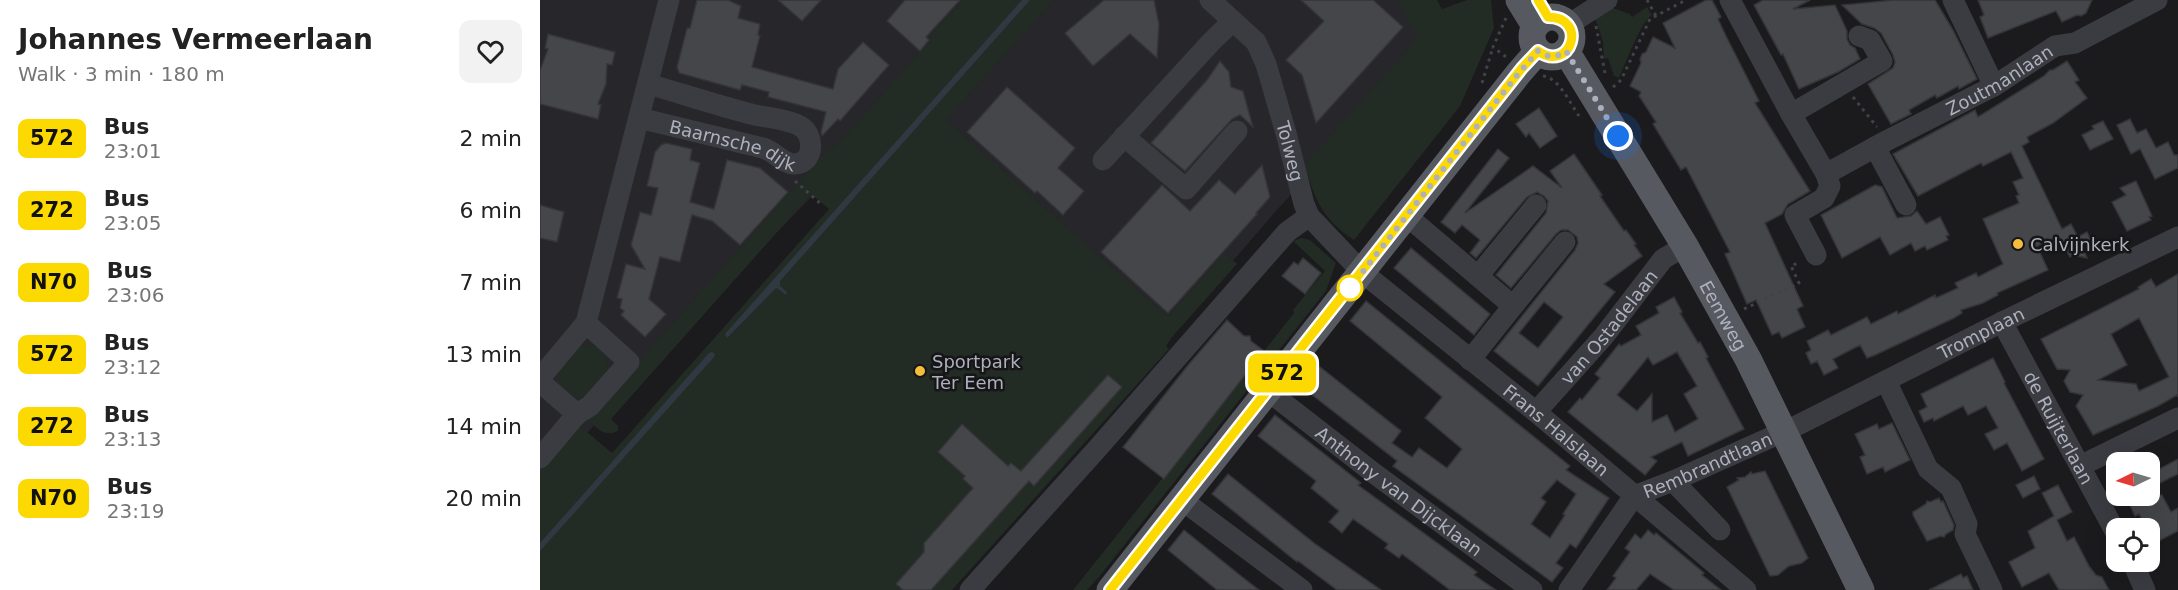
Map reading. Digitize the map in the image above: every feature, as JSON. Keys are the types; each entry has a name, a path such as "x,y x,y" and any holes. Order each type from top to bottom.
{"main road":[{"path":"1110,590 1518,74 1553,22 1519,0"},
{"name":"Eemweg","path":"1553,22 1544,56 1560,56 1566,51 1684,246 1748,359 1861,590"}],"street":[{"path":"577,414 540,380 586,323 669,0"},
{"name":"Tolweg","path":"1210,0 1256,42 1266,64 1309,216 1362,272"},
{"path":"1553,22 1607,0"},
{"path":"1730,0 1826,174 1830,186 1824,198 1795,215 1816,255"},
{"path":"1953,0 1994,86"},
{"name":"Zoutmanlaan","path":"1826,174 1994,86 2055,46 2075,43 2157,0"},
{"path":"1103,160 1233,21"},
{"path":"1791,114 1882,61 1870,40 1859,36"},
{"name":"Baarnsche dijk","path":"639,118 763,148 788,164 794,165 805,160 811,150 812,142 804,128 796,124 648,84"},
{"path":"1124,136 1186,189 1237,131"},
{"path":"1881,144 1906,205"},
{"path":"1478,276 1536,205"},
{"path":"970,590 1287,232 1309,216"},
{"path":"1407,216 1513,306"},
{"name":"Tromplaan","path":"1785,431 2178,237"},
{"path":"1470,360 1565,242"},
{"name":"van Ostadelaan","path":"1536,412 1604,336 1663,259 1684,246"},
{"name":"Frans Halslaan","path":"1362,272 1536,412 1746,590"},
{"name":"de Ruijterlaan","path":"2002,322 2108,518"},
{"path":"540,458 577,414 590,406 629,362 586,323"},
{"path":"1886,381 1928,469 1951,488 1967,524 1965,534 1992,590"},
{"name":"Anthony van Dijcklaan","path":"1268,390 1375,474 1532,590"},
{"path":"2080,466 2178,418"},
{"name":"Rembrandtlaan","path":"1569,590 1634,496 1785,431"},
{"path":"1673,481 1720,530"},
{"path":"1182,500 1302,590"},
{"path":"2137,572 2145,590"}],"path":[{"path":"1647,0 1656,16"},
{"path":"1612,88 1621,80 1650,19 1686,0"},
{"path":"1553,22 1598,35 1602,62"},
{"path":"1848,81 1881,144"},
{"path":"794,165 794,181 823,206"},
{"path":"1737,312 1799,283 1791,266 1816,255"}],"shaded area":[{"path":"540,0 1414,0 1419,37 1345,136 1276,211 1168,336 908,97 634,380 540,487"},
{"name":"Sportpark Ter Eem","path":"962,0 1022,0 916,121 919,124 1030,0 1054,0 946,120 1168,317 1225,253 1237,264 1173,336 1166,346 1169,349 952,590 540,590 540,471 580,426 612,453 829,209 811,194 611,419 618,426 618,431 605,433 587,419 830,147 834,148 932,39 930,36"},
{"path":"1022,0 1030,0 780,281 780,286 787,292 786,295 777,288 775,289 727,338 725,334"},
{"path":"1398,0 1437,0 1442,9 1467,0 1491,0 1494,28 1460,106 1354,240 1334,224 1321,208 1304,165 1417,39"},
{"path":"1610,7 1630,14 1632,17 1647,7 1652,15 1638,34 1619,78 1614,76 1608,58 1604,59 1603,42 1595,17"},
{"path":"1302,238 1310,240 1336,263 1326,291 1099,577 1087,590 1073,590 1325,271 1293,241"},
{"path":"589,345 602,351 608,362 608,372 586,396 575,396 558,386 558,370 578,346"},
{"path":"712,352 715,354 714,357 540,551 540,543"}],"building":[{"path":"697,0 728,0 741,6 738,18 760,24 758,35 760,36 752,67 833,89 838,69 863,42 889,65 840,121 838,119 822,136 826,112 768,97 769,92 742,85 740,90 679,73 677,67"},
{"path":"778,0 821,0 802,21"},
{"path":"905,0 960,0 926,37 929,40 920,51 887,21"},
{"path":"1104,0 1154,0 1159,24 1157,58 1130,34 1093,66 1065,33"},
{"path":"1301,0 1373,0 1403,27 1316,123 1302,75 1286,60 1324,21"},
{"path":"1706,0 1712,0 1721,17 1718,19 1759,101 1755,103 1810,191 1788,204 1782,214 1765,223 1803,306 1797,309 1805,327 1782,338 1779,332 1772,335 1756,300 1747,304 1725,254 1730,252 1686,167 1681,170 1653,124 1656,122 1639,96 1641,92 1630,86 1641,63 1642,54 1646,52 1653,37 1675,48 1663,23"},
{"path":"1763,0 1810,0 1793,9 1835,5 1847,31 1847,39 1855,48 1860,59 1838,72 1799,89 1783,54 1781,55 1754,5"},
{"path":"1894,0 1935,0 1953,30 1977,79 1959,89 1958,86 1937,98 1935,95 1909,110 1911,114 1891,124 1868,84 1893,68 1895,62 1893,55 1881,33 1862,24 1842,5"},
{"path":"1978,0 2092,0 2086,13 2081,16 2077,15 2062,22 2056,11 1988,38 1980,17 1984,15"},
{"path":"548,34 615,52 612,65 607,64 606,84 598,104 601,105 598,119 540,104 540,70 548,49 545,48"},
{"path":"1220,61 1229,72 1231,87 1243,91 1253,127 1240,115 1232,119 1185,171 1151,143 1207,80"},
{"path":"2067,61 2079,80 2075,82 2087,98 2053,123 2027,137 2029,142 2022,146 2062,229 2071,224 2078,237 2087,232 2092,243 2083,248 2087,258 2073,255 2070,257 2058,236 2037,246 2048,270 1997,293 1998,295 1983,303 1961,310 1962,313 1954,318 1875,355 1867,358 1860,345 1833,359 1838,368 1824,375 1817,361 1811,364 1806,353 1811,350 1807,341 1828,330 1831,335 1867,317 1871,324 1897,311 1898,314 1935,295 1936,298 1958,288 1955,283 1976,273 1978,277 2003,264 1983,219 2019,203 2016,196 2019,195 2013,182 2023,178 2011,152 1983,166 1981,163 1918,196 1893,154 1975,110 1978,117"},
{"path":"1007,87 1075,148 1058,168 1084,191 1063,215 967,132"},
{"path":"1539,108 1557,136 1540,148 1529,133 1526,137 1516,124"},
{"path":"2130,119 2137,133 2146,129 2156,148 2168,142 2174,155 2178,155 2178,168 2155,179 2140,149 2131,154 2117,125"},
{"path":"2103,121 2113,139 2090,150 2082,135 2094,129 2092,126"},
{"path":"666,143 692,149 690,160 700,163 690,202 714,209 727,160 760,168 788,192 740,245 712,221 692,215 680,262 660,257 649,299 666,314 645,337 621,315 624,311 620,308 622,299 617,298 626,264 645,269 631,245 640,212 651,215 658,188 647,186 655,152"},
{"path":"1498,149 1509,158 1465,213 1533,166 1562,188 1550,171 1574,154 1642,256 1604,284 1615,292 1538,386 1494,351 1575,250 1578,243 1577,237 1568,230 1561,230 1511,288 1496,275 1546,213 1548,201 1544,196 1537,192 1527,197 1476,258 1470,253 1480,240 1462,225 1455,233 1441,222","holes":["1544,302 1563,317 1538,348 1519,333"]},
{"path":"1262,165 1270,197 1168,313 1101,252 1162,185 1190,211 1219,180 1235,194"},
{"path":"2136,181 2152,216 2149,217 2151,220 2127,231 2112,202 2126,195 2120,188"},
{"path":"1875,185 1882,187 1897,218 1911,216 1917,211 1926,224 1940,217 1949,235 1946,236 1948,240 1927,250 1925,246 1915,251 1911,243 1890,255 1880,237 1842,258 1821,215"},
{"path":"540,205 564,212 557,242 540,238"},
{"path":"1411,248 1490,314 1474,335 1394,268"},
{"path":"1303,258 1321,273 1305,294 1282,276 1294,262 1298,265"},
{"path":"2178,274 2178,397 2177,395 2093,435 2076,406 2083,395 2070,392 2064,381 2070,370 2057,369 2041,339 2139,289 2138,287 2151,279 2156,287","holes":["2139,318 2169,377 2139,391 2136,384 2098,380 2127,365 2111,334"]},
{"path":"1674,297 1682,312 1680,313 1698,343 1700,342 1708,357 1706,358 1744,429 1688,456 1682,442 1651,457 1657,461 1645,475 1568,412 1580,398 1582,400 1600,378 1595,374 1619,344 1621,346 1641,335 1636,326 1659,313 1656,307","holes":["1677,352 1697,386 1684,394 1698,419 1675,432 1667,415 1652,422 1652,394 1637,411 1617,395 1648,357 1653,365"]},
{"path":"1366,301 1570,466 1566,470 1609,498 1576,548 1570,544 1556,563 1563,568 1552,582 1393,466 1397,461 1298,384 1315,363 1401,431 1392,443 1412,457 1419,448 1447,468 1462,449 1425,418 1442,397 1350,321","holes":["1557,480 1576,494 1550,538 1531,524 1546,502 1541,498"]},
{"path":"1227,320 1244,336 1250,336 1251,341 1264,351 1164,479 1123,447"},
{"path":"1993,358 2044,459 2022,471 2007,443 1994,450 1985,434 1998,428 1986,406 1968,415 1963,406 1934,421 1933,418 1924,422 1919,411 1927,407 1921,394"},
{"path":"1108,375 1122,387 1034,486 1029,481 931,590 903,590 896,584 924,552 924,543 973,488 963,479 965,476 938,452 962,424 1008,466 1011,463 1021,471"},
{"path":"1275,415 1361,483 1358,485 1477,572 1474,575 1496,590 1450,590 1402,554 1399,558 1385,548 1388,544 1353,519 1342,533 1329,522 1339,511 1311,488 1316,481 1258,436"},
{"path":"1892,423 1910,460 1885,472 1883,467 1867,474 1860,457 1865,455 1855,434 1877,424 1879,429"},
{"path":"2178,459 2178,474 2160,483 2160,469"},
{"path":"1765,471 1808,558 1802,563 1789,566 1778,575 1770,576 1727,487 1739,480 1737,478 1745,477 1751,472 1752,474"},
{"path":"1228,474 1314,543 1381,590 1337,590 1297,562 1212,494"},
{"path":"2034,476 2040,489 2023,498 2016,485"},
{"path":"2058,485 2072,512 2057,520 2067,541 2074,537 2089,566 2096,575 2102,577 2109,590 2059,590 2049,573 2022,587 2009,562 2035,548 2028,531 2054,516 2042,493"},
{"path":"2160,495 2162,495 2171,512 2178,508 2178,531 2160,540 2160,518 2141,518 2139,514 2135,516 2130,506 2160,506"},
{"path":"1939,498 1941,502 1943,501 1954,525 1953,530 1944,537 1927,541 1913,512 1927,501"},
{"path":"1184,530 1259,590 1217,590 1168,550"},
{"path":"1648,530 1654,535 1656,533 1721,590 1674,590 1650,574 1636,590 1607,590 1616,578 1613,576 1630,552 1625,548 1635,534 1641,539"},
{"path":"1961,574 1963,578 1967,576 1973,590 1929,590"}],"bus line":[{"name":"572","path":"1110,590 1522,68 1538,51 1544,56 1560,56 1570,47 1572,36 1568,25 1556,17 1548,17 1538,0"}],"place":[{"name":"Calvijnkerk","path":"2018,244"},
{"name":"Sportpark Ter Eem","path":"920,371"}],"route":[{"path":"1350,288 1538,51 1544,56 1552,57 1560,56 1566,51 1618,136"}]}
